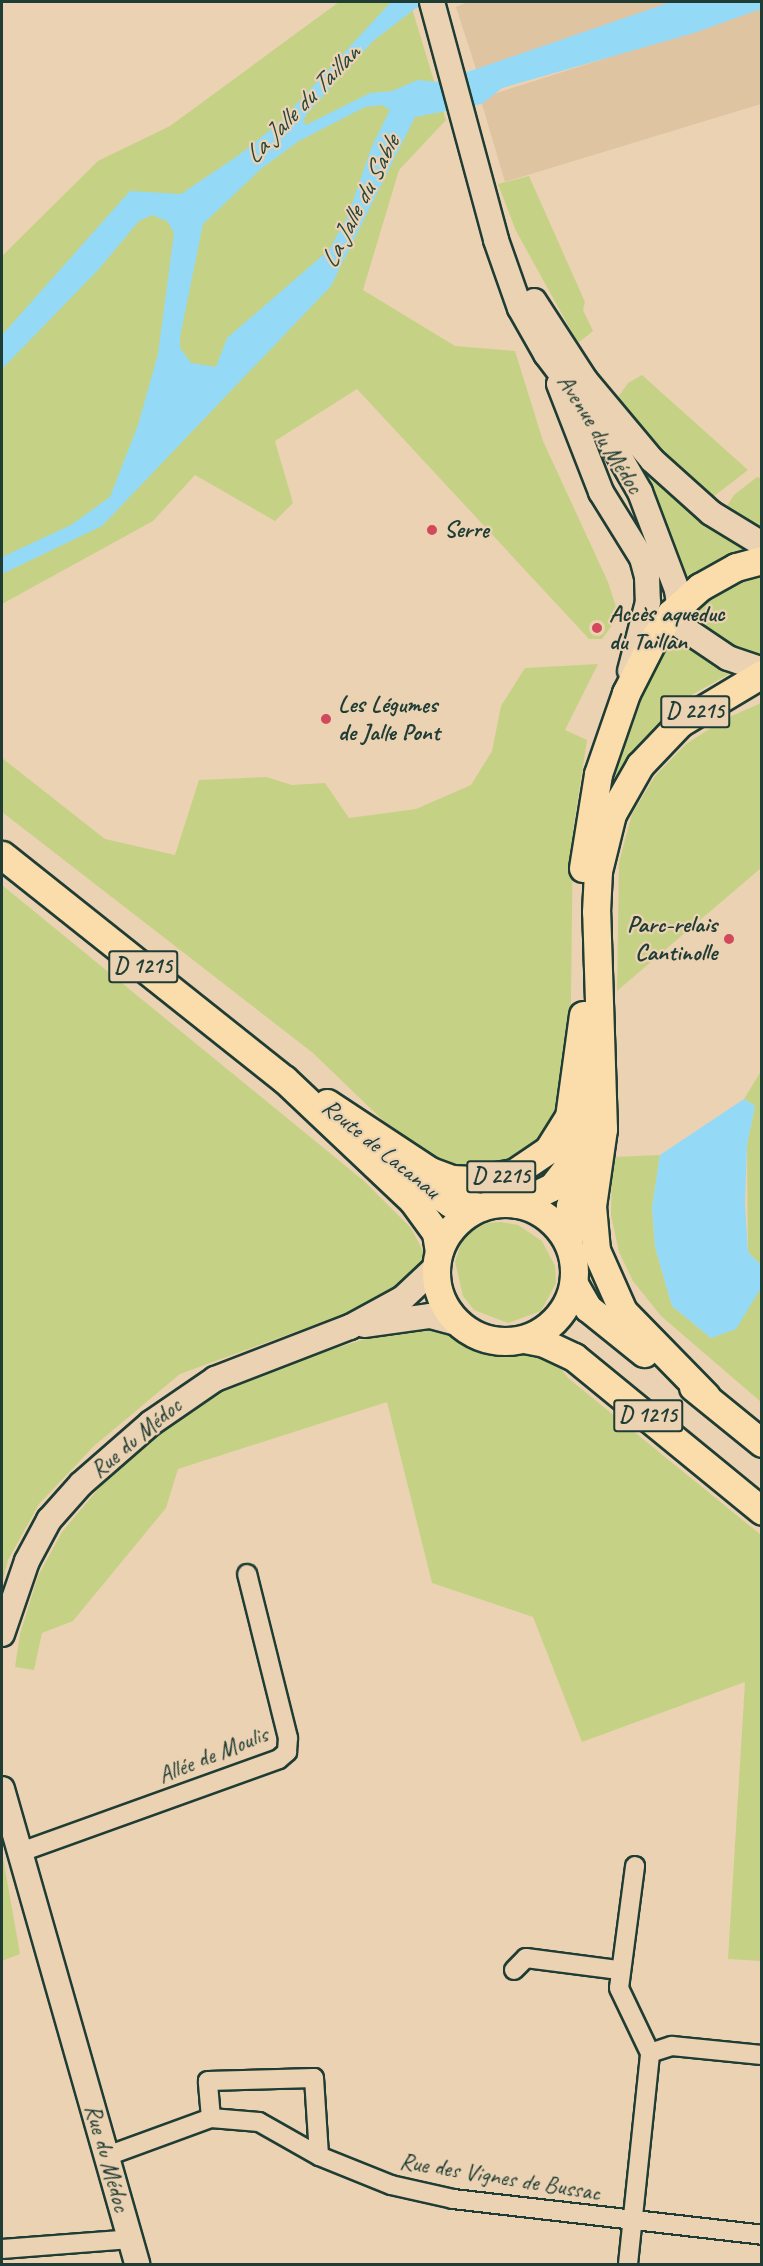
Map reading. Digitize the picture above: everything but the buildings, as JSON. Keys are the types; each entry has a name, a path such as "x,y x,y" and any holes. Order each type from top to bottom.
{"main road":[{"name":"Avenue du Médoc","path":"433,4 513,291 546,354 606,433 633,477 662,545 680,622 687,632 728,658 762,672"},
{"name":"Avenue du Médoc","path":"487,194 535,303 586,381 680,487 711,513 762,544"},
{"path":"546,354 602,492 642,558 647,577 648,602 626,693"},
{"name":"D 2215","path":"517,1204 552,1187 578,1143 588,1093 583,1015 582,911 587,826 598,774 626,693 658,631 678,606 716,576 762,560"},
{"name":"D 2215","path":"706,1396 634,1325 603,1273 592,1227 594,1186 602,1152 603,1088 596,912 603,843 612,814 640,765 660,741 701,708 762,672"},
{"name":"Route de Lacanau","path":"2,855 284,1079 413,1201 436,1233 437,1259"},
{"name":"D 2215","path":"327,1103 415,1164 441,1175 473,1180 514,1173 548,1150 569,1117 583,1015"},
{"name":"Route de Lacanau","path":"284,1079 327,1103 440,1198 461,1206 482,1207"},
{"name":"D 2215","path":"568,1242 570,1206 590,1152 603,1088"},
{"path":"517,1204 538,1211 555,1224 568,1242 574,1262 574,1284 557,1319 524,1339 501,1342 478,1337 459,1324 445,1308 437,1288 437,1259 448,1232 463,1217 482,1207 517,1204"},
{"name":"Rue du Médoc","path":"2,1634 27,1561 49,1520 99,1467 173,1405 215,1379 350,1327 416,1290 437,1259"},
{"name":"D 1215","path":"574,1284 581,1299 599,1318 706,1396 762,1443"},
{"name":"Rue du Médoc","path":"350,1327 418,1316 459,1324"},
{"name":"D 1215","path":"524,1339 551,1345 574,1357 762,1511"},
{"name":"Rue du Médoc","path":"2,1789 18,1853 137,2265"}],"street":[{"name":"Allée de Moulis","path":"18,1853 279,1759 287,1752 288,1738 247,1574"},
{"path":"628,2265 650,2053 626,2008 619,1988 619,1970 635,1866"},
{"path":"514,1970 526,1958 619,1970"},
{"path":"650,2053 672,2046 762,2055"},
{"path":"211,2118 208,2081 314,2078 319,2156"},
{"name":"Rue des Vignes de Bussac","path":"107,2156 211,2118 259,2122 319,2156 391,2185 453,2199 762,2235"},
{"path":"2,2249 131,2239"}],"shaded area":[{"path":"468,2 703,2 478,75 456,7"},
{"path":"761,9 761,104 505,182 482,104 487,96"}],"green space":[{"path":"339,2 410,2 446,120 399,170 363,290 455,346 515,351 543,441 608,582 619,616 602,639 589,639 357,389 275,441 293,503 275,521 195,475 153,521 2,604 2,256 98,161 170,126"},
{"path":"529,176 585,302 583,310 593,331 578,343 516,231 498,184"},
{"path":"642,375 748,470 713,497 707,498 663,457 616,400 628,383"},
{"path":"581,386 669,491 696,516 749,550 683,586"},
{"path":"757,477 761,478 761,529 729,511 727,506 734,495"},
{"path":"761,571 761,655 743,654 696,628 691,614 709,592"},
{"path":"667,632 733,672 693,694 655,726 621,771 597,820 619,738"},
{"path":"598,664 565,730 587,740 573,830 570,1079 552,1128 509,1164 453,1169 428,1157 394,1131 313,1053 2,812 2,758 105,839 175,855 199,780 266,777 292,785 325,783 349,818 416,809 471,785 492,751 501,706 525,668"},
{"path":"761,703 761,868 617,991 619,862 632,814 655,776 686,744 725,719"},
{"path":"2,885 364,1181 411,1228 426,1257 422,1272 380,1301 180,1374 94,1446 39,1504 8,1560 2,1584"},
{"path":"761,1071 761,1265 748,1252 747,1145 755,1106 744,1099"},
{"path":"660,1155 652,1208 655,1247 672,1306 711,1338 761,1287 761,1402 661,1316 633,1281 619,1252 611,1215 612,1157"},
{"path":"501,1222 518,1225 542,1241 555,1266 556,1283 541,1311 508,1323 474,1310 463,1296 455,1262 461,1244 472,1231 487,1223"},
{"path":"429,1325 445,1329 464,1344 488,1354 537,1353 557,1363 568,1378 761,1535 761,1961 728,1959 745,1682 582,1742 533,1617 432,1583 387,1402 178,1469 166,1508 73,1621 42,1633 34,1670 15,1667 20,1634 38,1576 62,1532 98,1489 145,1443 201,1400 265,1371 393,1330"},
{"path":"2,1852 20,1954 2,1961"}],"water":[{"path":"391,2 433,2 416,8 373,41 307,114 303,121 306,125 370,93 392,91 418,80 438,82 671,2 761,2 761,9 694,33 502,88 482,104 415,117 331,286 102,526 2,574 2,557 71,525 110,497 138,425 158,354 174,233 167,221 152,215 139,221 98,270 2,369 2,335 130,191 181,194 239,155 280,122","holes":["382,105 390,110 372,146 348,215 329,250 227,338 216,367 191,363 180,348 180,337 203,224 262,168 299,141 365,107"]},
{"path":"744,1099 755,1106 747,1145 745,1204 748,1252 761,1265 761,1288 736,1329 711,1338 672,1306 655,1247 652,1208 660,1155"}],"place":[{"name":"Serre","path":"432,530"},
{"name":"Accès aqueduc du Taillan","path":"597,628"},
{"name":"Les Légumes de Jalle Pont","path":"326,719"},
{"name":"Parc-relais Cantinolle","path":"729,939"}],"water label":[{"name":"La Jalle du Taillan","path":"302,104"},
{"name":"La Jalle du Sable","path":"360,202"}]}
